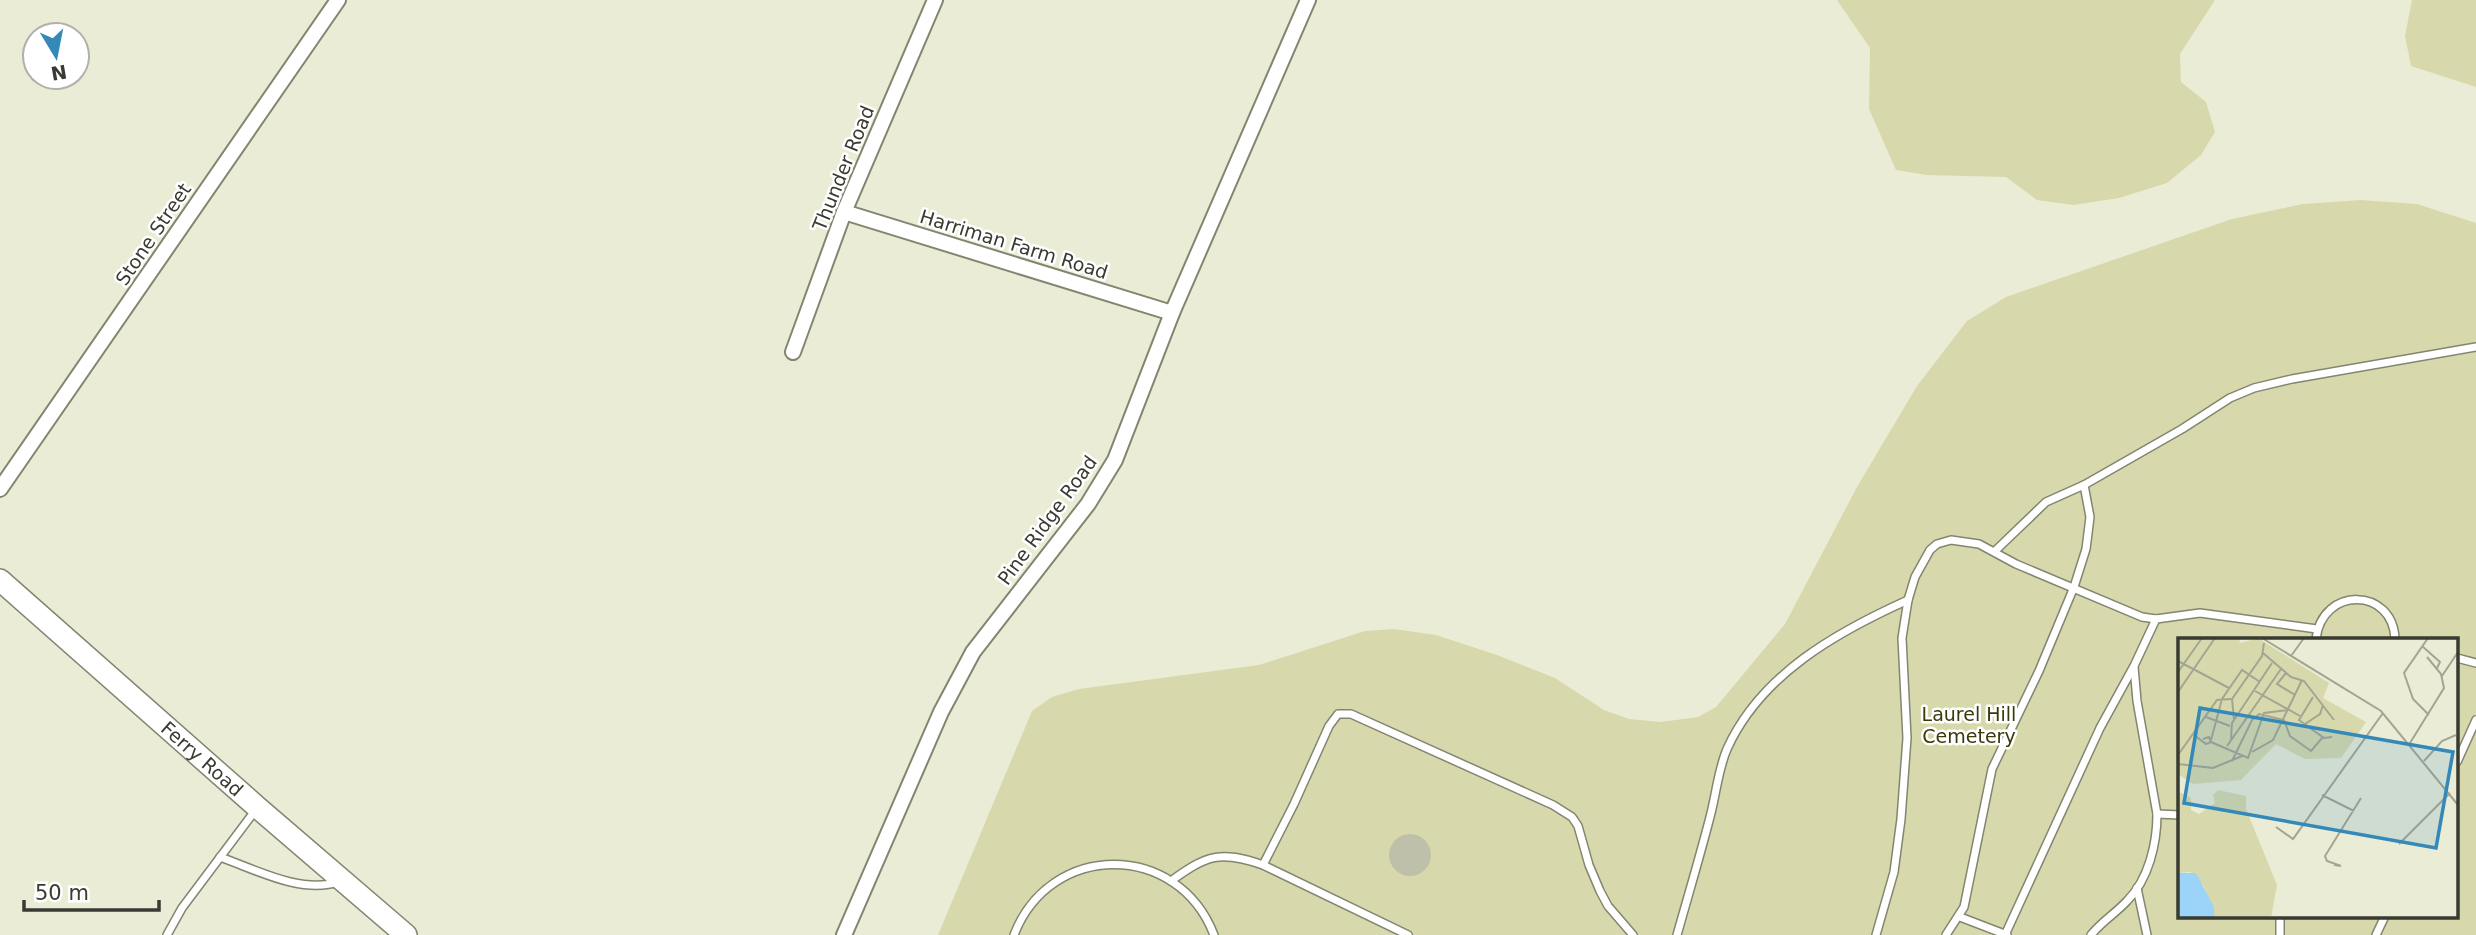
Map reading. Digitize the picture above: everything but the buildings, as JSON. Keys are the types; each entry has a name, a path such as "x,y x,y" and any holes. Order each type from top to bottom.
{"main road":[{"name":"Ferry Road","path":"0,580 406,935"}],"street":[{"name":"Stone Street","path":"0,489 338,0"},
{"name":"Thunder Road","path":"793,352 844,212 934,0"},
{"name":"Pine Ridge Road","path":"844,935 958,678 973,652 1081,513 1109,470 1126,435 1172,313 1308,0"},
{"name":"Harriman Farm Road","path":"844,212 1172,313"}],"lane":[{"path":"1995,551 2046,502 2084,485 2230,398 2254,388 2292,379 2476,347"},
{"path":"1946,935 1960,917 1968,893 1992,769 2039,671 2074,587 2090,529 2084,485"},
{"path":"1876,935 1894,872 1901,819 1907,738 1902,638 1915,577 1926,555 1937,544 1958,539 1995,551 2015,564 2142,617 2156,619 2200,613 2317,629"},
{"path":"1677,935 1723,759 1741,723 1799,661 1840,634 1908,600"},
{"path":"2316,638 2317,629 2329,609 2339,603 2362,600 2383,610 2395,630 2395,638"},
{"path":"1960,917 2006,935 2099,727 2134,666 2156,619"},
{"path":"2458,658 2476,663"},
{"path":"2091,935 2137,888 2154,848 2157,831 2157,814 2137,701 2134,666"},
{"path":"1263,865 1329,726 1338,715 1351,714 1553,805 1572,817 1581,833 1589,865 1600,891 1633,935"},
{"path":"2458,760 2476,720"},
{"path":"167,935 182,908 257,807"},
{"path":"2157,814 2178,815"},
{"path":"1171,881 1196,863 1217,855 1244,858 1408,935"},
{"path":"220,857 311,887 343,881"},
{"path":"1014,935 1027,909 1038,896 1058,880 1098,865 1132,866 1149,870 1171,881 1191,897 1202,911 1214,935"},
{"path":"2137,888 2147,935"},
{"path":"2376,935 2384,918"}],"green space":[{"path":"1837,0 2215,0 2180,54 2181,82 2206,102 2215,132 2201,155 2167,183 2119,198 2073,205 2037,200 2006,177 1927,175 1896,170 1869,109 1870,48"},
{"path":"2412,0 2476,0 2476,87 2411,66 2405,36"},
{"name":"Laurel Hill Cemetery","path":"2361,200 2417,204 2476,223 2476,935 938,935 1032,711 1052,697 1079,689 1259,665 1365,631 1394,629 1436,635 1497,655 1555,678 1604,710 1629,719 1661,722 1698,717 1716,707 1785,624 1857,487 1917,386 1967,321 2006,297 2232,219 2303,204"}]}
